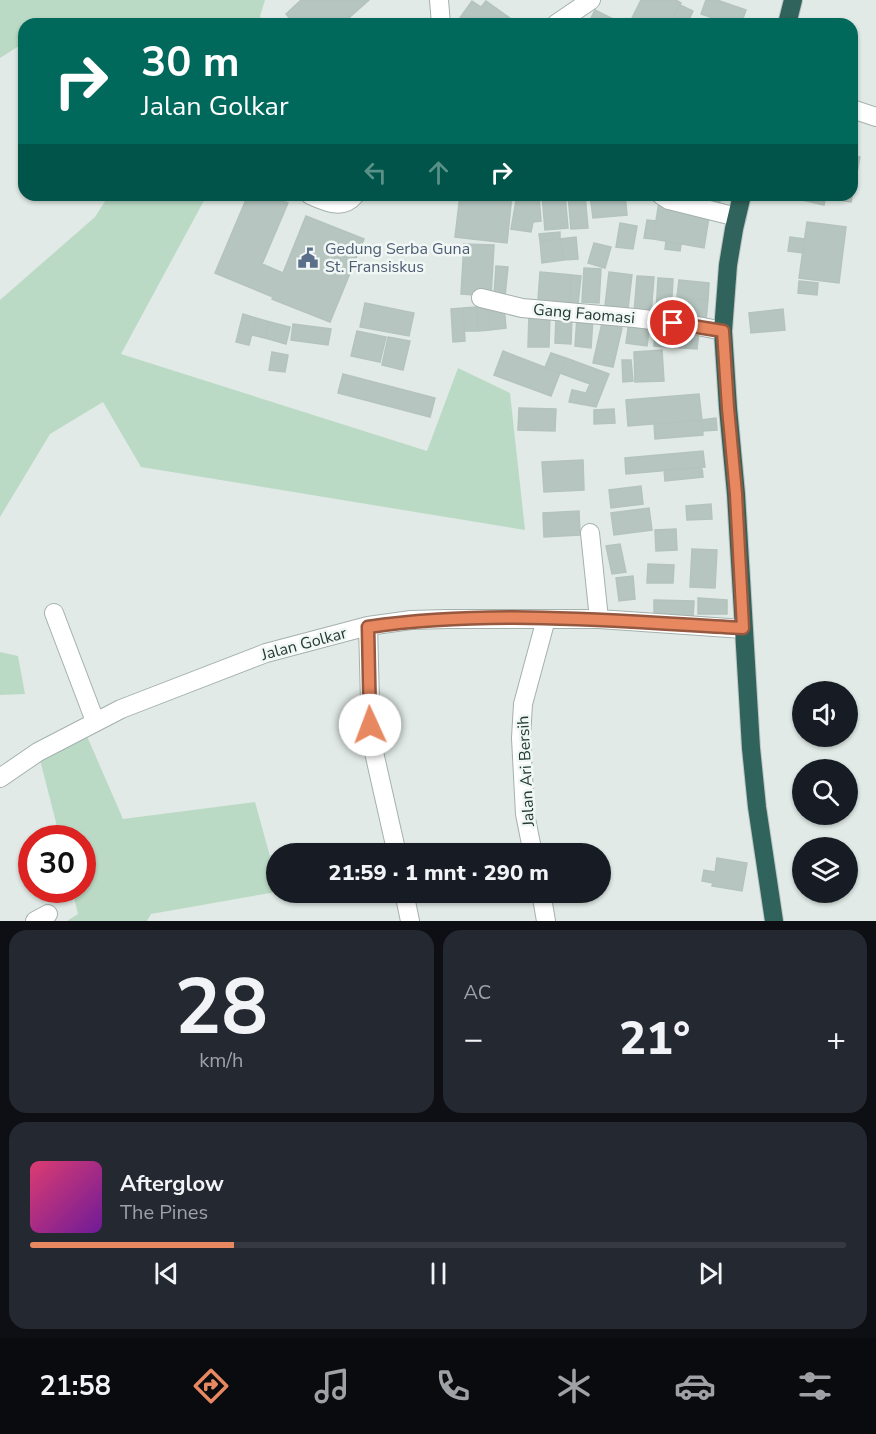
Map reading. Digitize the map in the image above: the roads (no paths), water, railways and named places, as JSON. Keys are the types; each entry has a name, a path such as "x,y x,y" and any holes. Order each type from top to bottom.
{"highway":[{"path":"788,18 793,0"},
{"path":"741,201 728,265 723,331 757,807 774,921"}],"street":[{"path":"439,0 440,18"},
{"path":"565,18 591,0"},
{"path":"858,111 876,117"},
{"path":"329,201 338,204 347,201"},
{"path":"673,201 737,217"},
{"name":"Gang Faomasi","path":"481,298 522,308 635,318 723,331"},
{"path":"590,533 599,619"},
{"path":"54,612 95,721"},
{"name":"Jalan Ari Bersih","path":"531,843 525,814 521,738 522,704 546,619"},
{"name":"Jalan Golkar","path":"0,778 38,752 95,721 266,653 368,627 411,620 599,619 743,628"},
{"path":"368,627 371,739 395,843"},
{"path":"406,903 410,921"},
{"path":"543,903 546,921"}],"place":[{"name":"Gedung Serba Guna St. Fransiskus","path":"308,258"}]}
